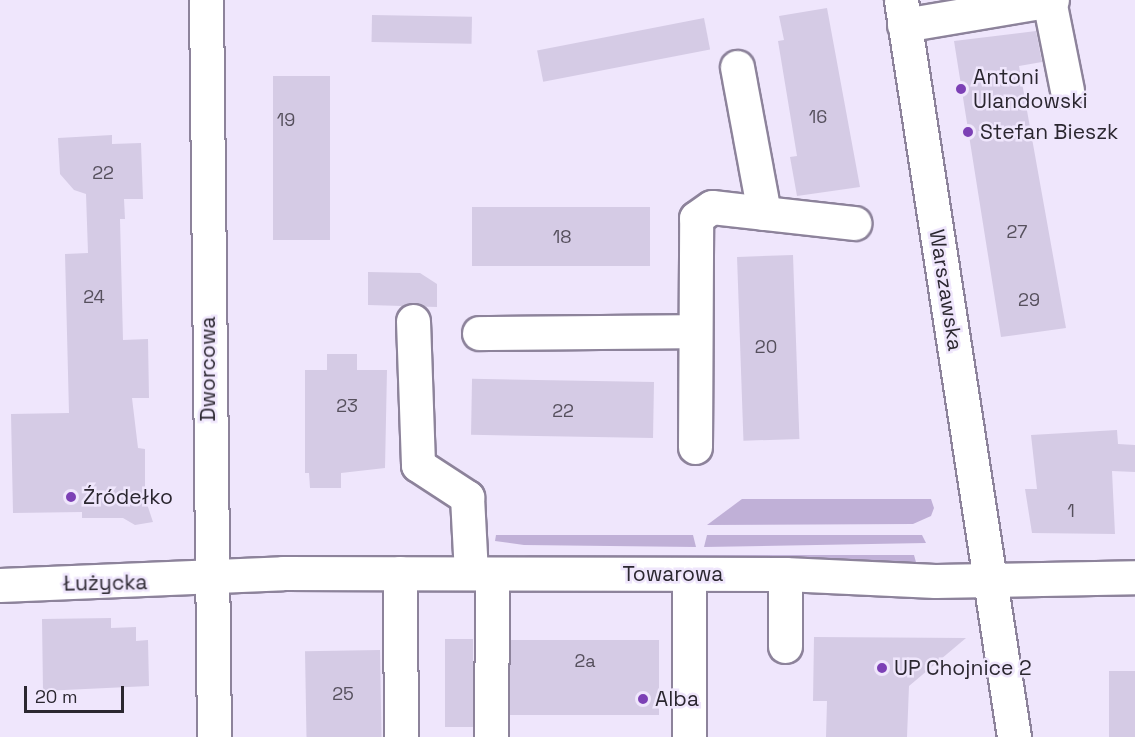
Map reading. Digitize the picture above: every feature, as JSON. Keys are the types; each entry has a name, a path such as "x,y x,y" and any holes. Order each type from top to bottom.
{"street":[{"name":"Dworcowa","path":"206,0 210,577 214,737"},
{"path":"902,12 1051,0 1066,90"},
{"name":"Warszawska","path":"902,12 1014,737"},
{"path":"737,67 764,213"},
{"path":"695,447 696,218 712,207 854,223"},
{"path":"413,321 418,465 467,497 481,573 491,737"},
{"path":"479,333 694,331"},
{"name":"Towarowa","path":"210,577 400,573 785,574 989,579 1135,577"},
{"path":"400,573 401,737"},
{"path":"689,574 689,737"},
{"path":"785,574 785,646"},
{"name":"Łużycka","path":"0,585 210,577"}],"shaded area":[{"path":"742,499 931,499 934,508 931,516 913,524 707,525"},
{"path":"496,535 693,535 696,547 524,545 495,541"},
{"path":"707,535 922,535 926,543 704,547"},
{"path":"524,555 914,555 917,566 575,565"}],"building":[{"path":"827,8 860,187 797,196 790,157 797,156 778,41 784,40 779,16"},
{"path":"372,15 472,17 472,44 372,42"},
{"path":"704,18 710,49 543,82 537,50"},
{"path":"1036,31 1042,62 1019,66 1066,328 1001,337 954,41"},
{"path":"273,76 330,76 330,240 273,240"},
{"path":"112,135 112,144 141,143 143,199 124,199 125,219 120,219 123,340 148,339 149,398 132,398 138,448 145,449 145,498 153,522 135,525 123,518 82,518 82,512 13,513 11,414 69,413 65,254 88,253 86,194 74,190 60,174 58,138"},
{"path":"472,207 650,207 650,266 472,266"},
{"path":"793,255 799,439 743,441 737,257"},
{"path":"368,272 420,273 437,284 437,307 368,305"},
{"path":"327,354 357,354 357,370 387,370 385,468 341,473 341,488 310,488 309,473 305,473 305,370 327,370"},
{"path":"472,379 654,382 653,438 471,435"},
{"path":"1117,430 1118,444 1135,445 1135,472 1112,471 1115,534 1032,533 1025,489 1037,489 1031,435"},
{"path":"111,618 111,628 136,627 136,641 148,640 149,686 43,691 42,619"},
{"name":"UP Chojnice 2","path":"814,637 966,638 909,686 907,737 826,737 827,701 813,701"},
{"path":"445,639 473,639 473,727 445,727"},
{"path":"510,640 659,640 659,715 510,715"},
{"path":"380,650 382,737 307,737 305,651"},
{"path":"1109,671 1135,671 1135,737 1109,737"}],"place":[{"name":"Antoni Ulandowski","path":"961,89"},
{"name":"Stefan Bieszk","path":"968,132"},
{"name":"Źródełko","path":"71,497"},
{"name":"UP Chojnice 2","path":"882,668"},
{"name":"Alba","path":"643,699"}]}
